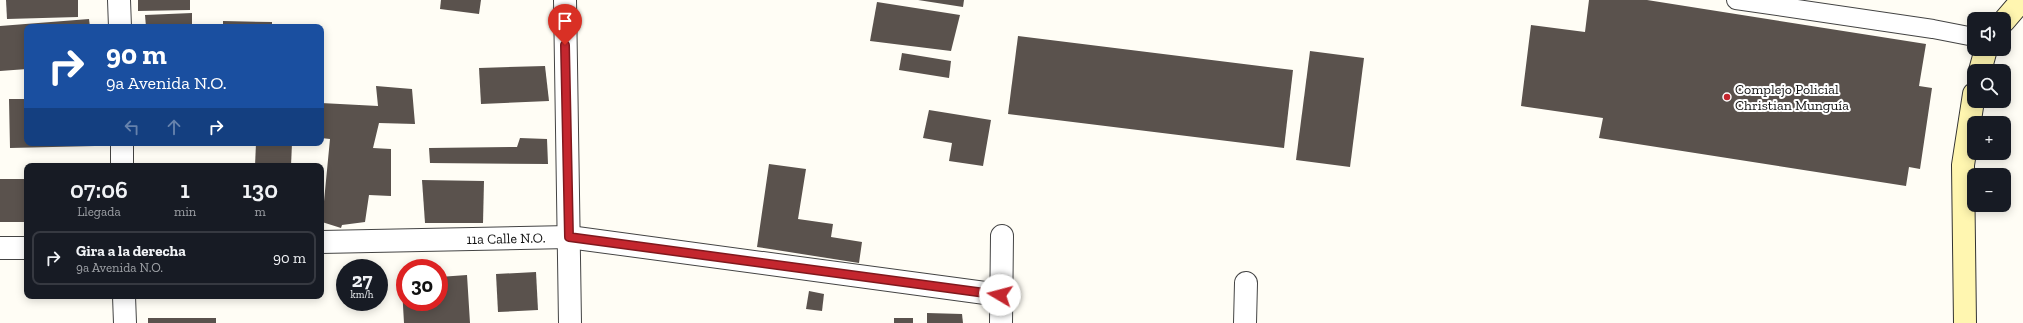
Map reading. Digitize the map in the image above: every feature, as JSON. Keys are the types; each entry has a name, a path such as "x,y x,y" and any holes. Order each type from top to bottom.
{"street":[{"path":"119,0 120,24"},
{"path":"565,0 570,323"},
{"path":"1965,323 1963,165 1972,108"},
{"path":"122,146 122,163"},
{"path":"1001,323 1000,295 1002,236"},
{"name":"11a Calle N.O.","path":"324,242 569,237 1000,295"},
{"path":"0,248 24,248"},
{"path":"1245,323 1246,283"},
{"path":"124,299 125,323"}],"lane":[{"path":"1736,0 1933,29 1967,36"}],"building":[{"path":"6,0 78,0 78,17 7,19"},
{"path":"138,0 190,0 190,10 138,11"},
{"path":"441,0 481,0 479,14 440,9"},
{"path":"918,0 964,0 963,7"},
{"name":"Complejo Policial Christian Munguía","path":"1589,0 1647,0 1926,44 1919,86 1932,88 1920,169 1909,167 1906,186 1599,138 1603,118 1521,106 1531,25 1585,32"},
{"path":"877,2 960,15 951,51 870,41"},
{"path":"192,13 192,24 146,24 145,15"},
{"path":"89,19 90,24 25,24"},
{"path":"223,21 272,22 272,24 223,24"},
{"path":"24,24 24,69 0,71 0,26"},
{"path":"1018,36 1293,70 1284,148 1008,114"},
{"path":"1310,51 1364,58 1350,167 1296,160"},
{"path":"902,53 951,61 949,78 899,70"},
{"path":"545,66 549,101 481,104 479,68"},
{"path":"376,86 412,89 415,124 379,123 373,148 391,149 391,196 369,195 365,222 342,225 341,228 324,223 324,201 330,139 324,138 324,103 378,106"},
{"path":"9,99 24,99 24,146 95,146 10,148"},
{"path":"929,110 991,120 983,166 949,161 952,143 923,138"},
{"path":"520,138 547,139 548,164 430,163 429,148 517,147"},
{"path":"256,146 292,146 291,163 255,163"},
{"path":"769,164 806,169 798,219 833,224 831,237 862,242 859,263 757,247"},
{"path":"0,179 24,179 24,222 0,222"},
{"path":"422,180 484,181 483,223 425,223"},
{"path":"536,272 538,310 498,312 496,274"},
{"path":"467,275 470,323 404,323 403,311 448,311 448,276"},
{"path":"809,291 824,294 822,311 806,309"},
{"path":"927,313 962,314 963,323 927,323"},
{"path":"148,318 216,318 216,323 148,323"},
{"path":"894,318 913,318 913,323 894,323"}],"place":[{"name":"Complejo Policial Christian Munguía","path":"1727,97"}],"route":[{"path":"565,45 569,237 1000,295"}]}
